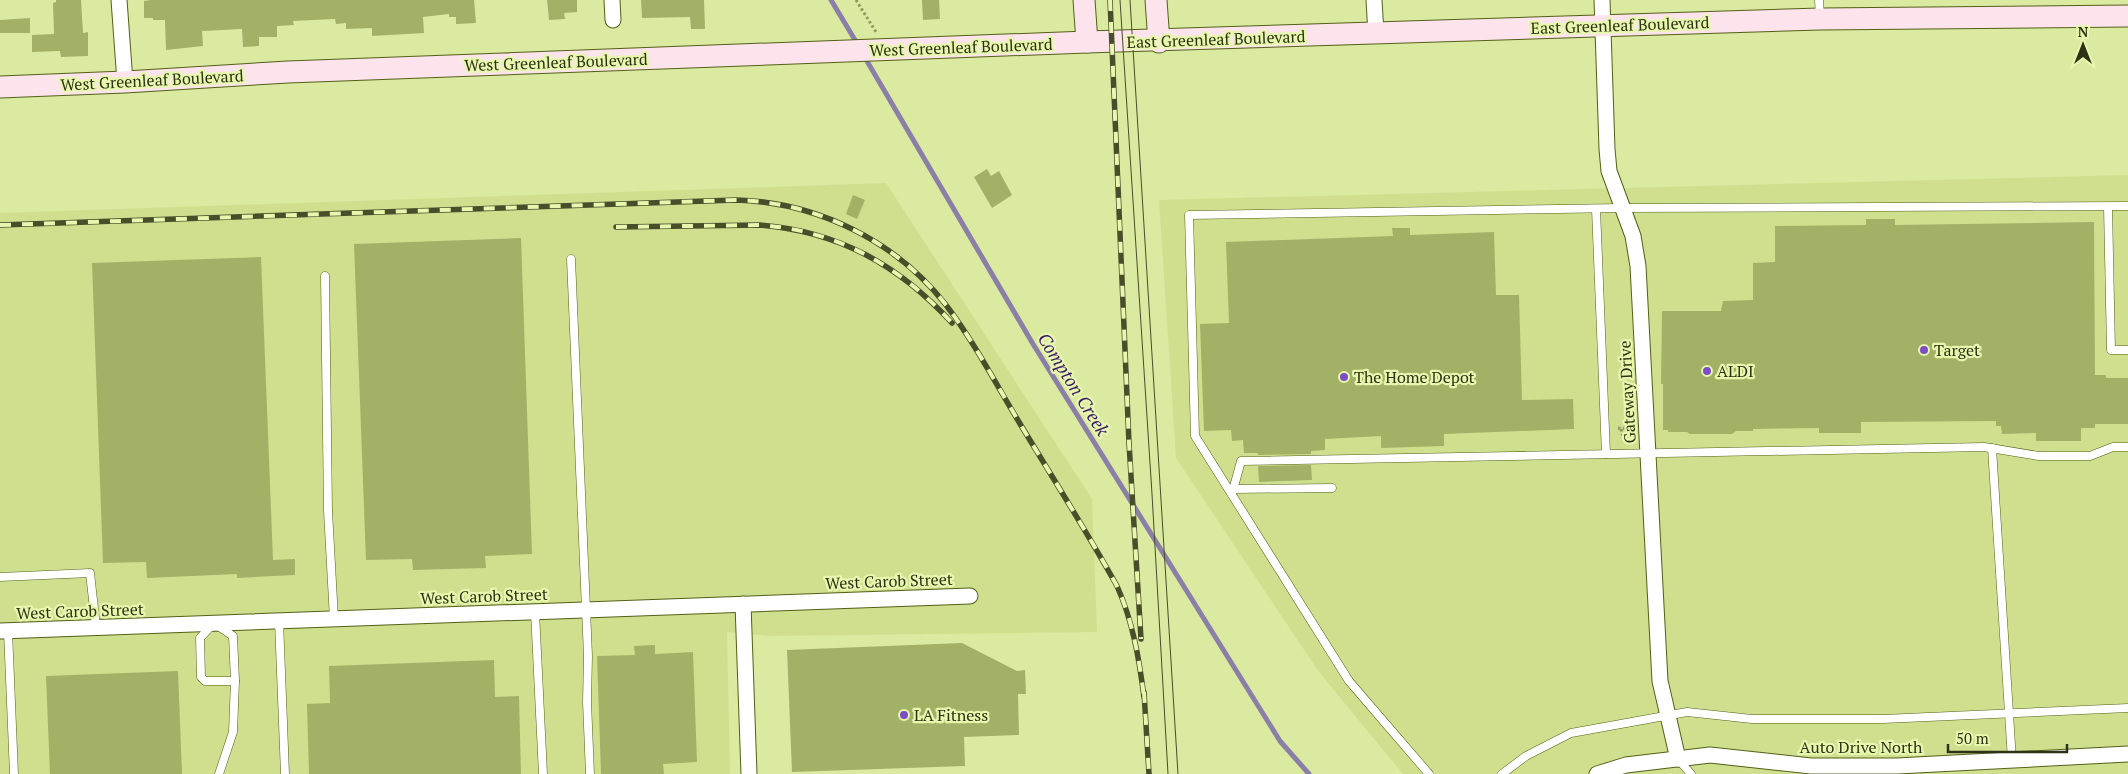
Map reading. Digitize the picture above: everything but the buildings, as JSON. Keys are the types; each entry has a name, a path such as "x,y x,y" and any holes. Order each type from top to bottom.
{"street":[{"path":"119,0 125,82"},
{"path":"612,0 613,20"},
{"path":"1084,0 1087,42"},
{"path":"1156,0 1159,42"},
{"path":"1374,0 1376,34"},
{"name":"Gateway Drive","path":"1602,0 1609,171 1633,236 1638,266 1660,681 1678,759"},
{"name":"East Greenleaf Boulevard","path":"1113,42 1604,26 1819,10 2128,16"},
{"name":"West Greenleaf Boulevard","path":"0,87 125,82 288,72 1113,42"},
{"name":"West Carob Street","path":"4,631 970,596"},
{"path":"743,604 748,774"},
{"name":"Auto Drive North","path":"1597,774 1626,765 1710,754 1810,766 1897,766 2128,754"}],"lane":[{"path":"1429,774 1349,681 1232,491 1195,436 1190,215 1596,208 2128,206"},
{"path":"2108,207 2111,350 2128,350"},
{"path":"1596,208 1606,454"},
{"path":"571,259 588,656 587,702 590,774"},
{"path":"326,276 328,511 334,619"},
{"path":"1232,491 1241,461 1974,447 2039,456 2090,456 2114,447 2128,446"},
{"path":"1992,448 2012,760"},
{"path":"1232,491 1332,488"},
{"path":"0,577 90,573 96,627"},
{"path":"535,612 542,774"},
{"path":"279,621 285,774"},
{"path":"219,774 233,732 235,681 233,636 214,623 200,638 201,677 205,682 235,681"},
{"path":"4,631 14,774"},
{"path":"1502,774 1526,756 1571,733 1667,714 1687,712 1752,720 1883,720 2128,708"},
{"path":"1678,759 1691,774"}],"path":[{"path":"856,0 887,50"},
{"path":"1630,442 1622,434 1620,428 1632,429"}],"shaded area":[{"path":"2128,175 2128,774 1403,774 1319,672 1176,458 1159,200"},
{"path":"886,183 1092,499 1097,632 771,636 727,632 730,774 0,774 0,213"}],"waterway":[{"name":"Compton Creek","path":"831,0 858,45"},
{"name":"Compton Creek","path":"864,56 1033,344 1280,741 1309,774"}],"tram line":[{"path":"1120,0 1168,774"},
{"path":"1130,0 1178,774"}],"railway":[{"path":"1110,0 1129,443 1141,639"},
{"path":"0,225 736,200 766,202 796,208 825,217 853,229 879,244 903,262 926,282 967,334 1117,586 1135,640 1144,697"},
{"path":"616,227 760,225 815,235 841,243 889,268 932,302 952,323"},
{"path":"1144,692 1149,774"}],"place":[{"name":"Target","path":"1924,350"},
{"name":"ALDI","path":"1707,371"},
{"name":"The Home Depot","path":"1344,377"},
{"name":"LA Fitness","path":"904,715"}]}
